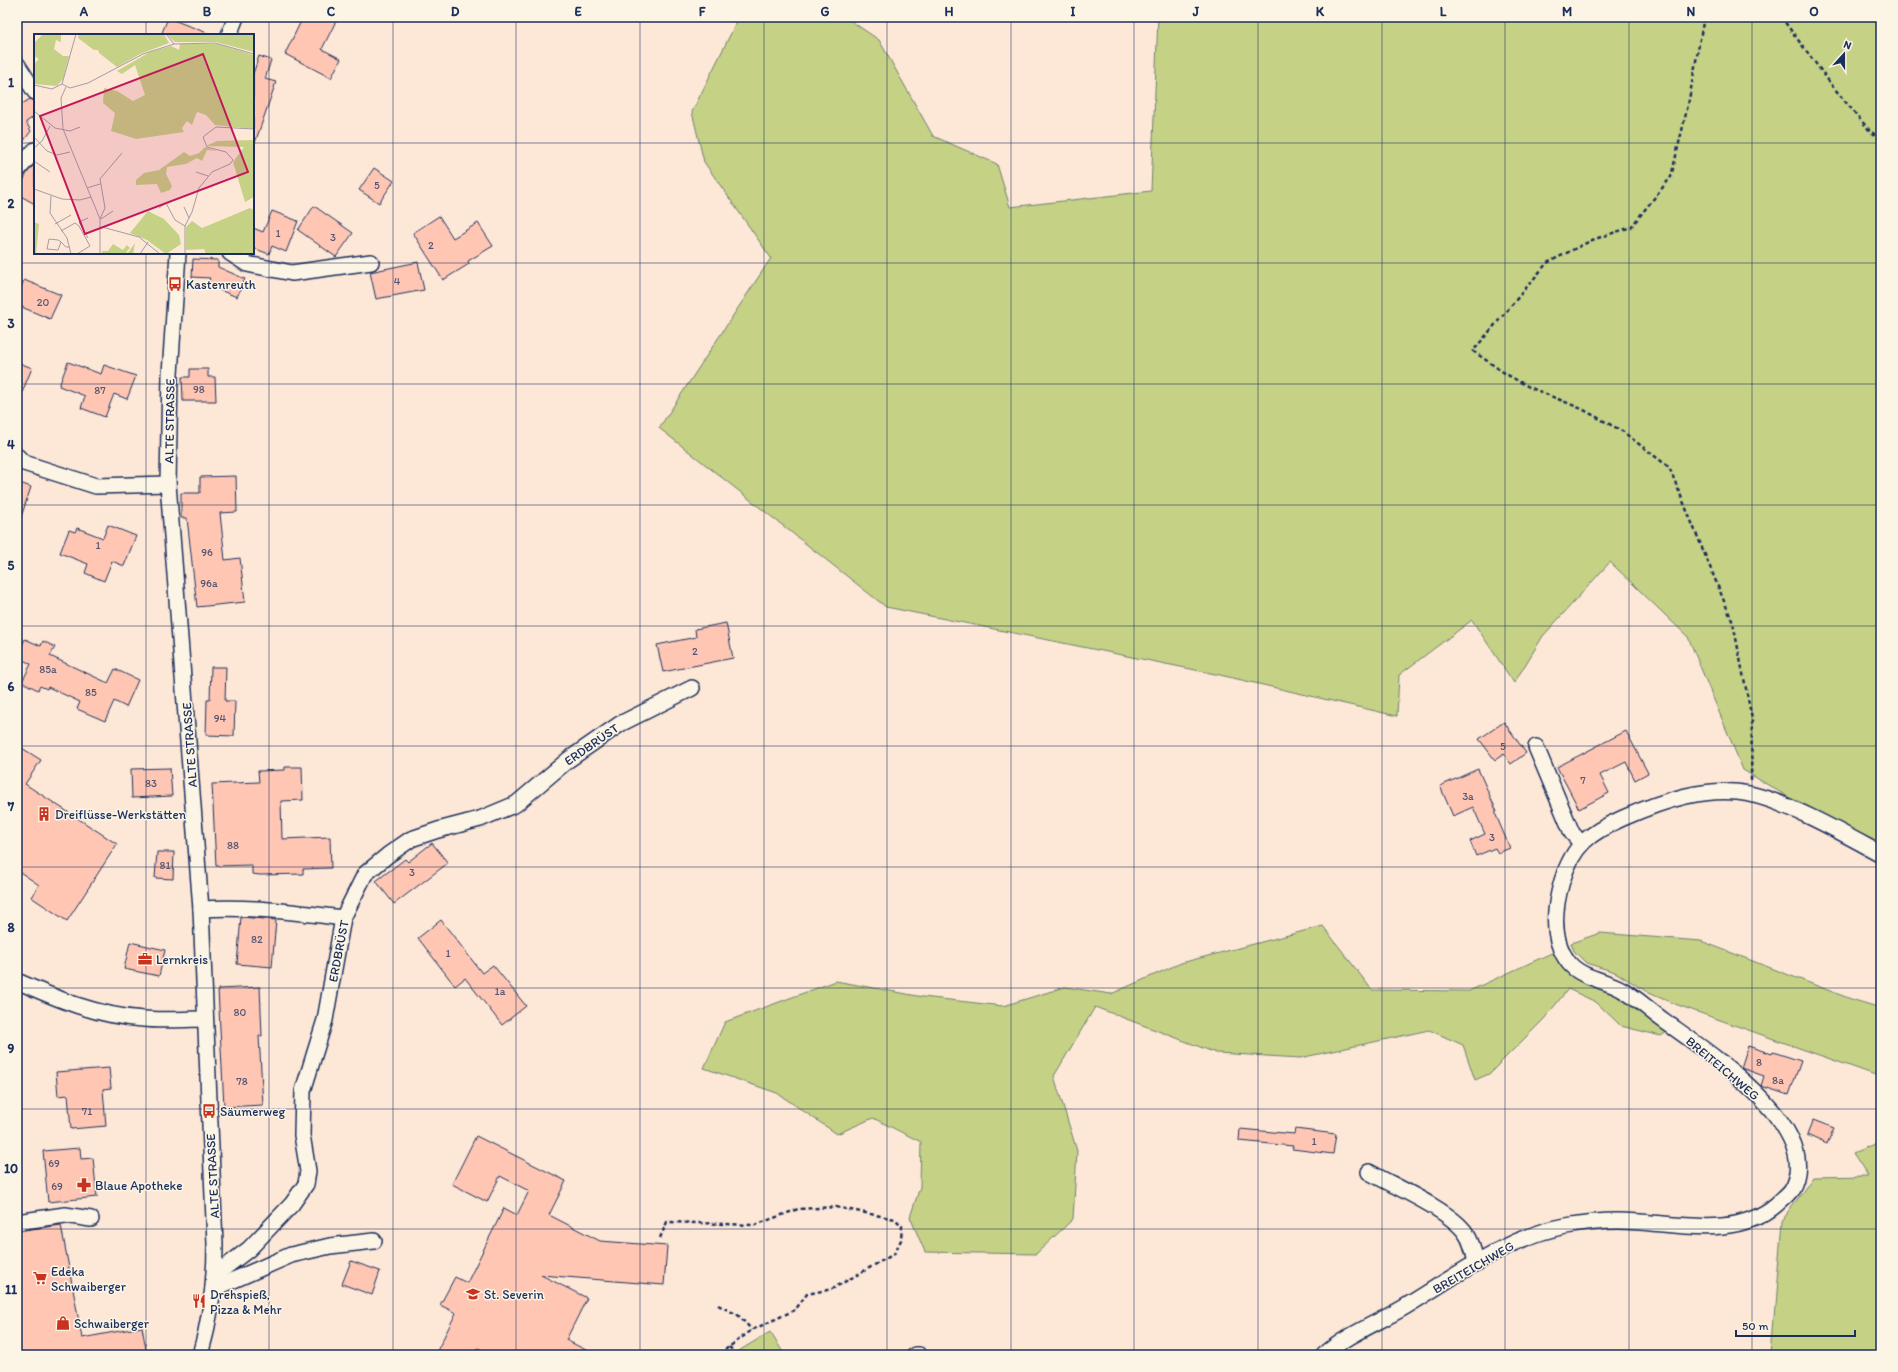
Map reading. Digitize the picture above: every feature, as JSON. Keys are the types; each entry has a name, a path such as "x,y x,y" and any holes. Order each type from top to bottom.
{"street":[{"path":"229,34 236,17"},
{"path":"17,64 34,90"},
{"path":"17,170 34,151"},
{"name":"ALTE STRASSE","path":"178,254 170,374 168,484 201,909 214,1201 214,1282 209,1327 200,1355"},
{"path":"232,254 247,264 292,273 371,262"},
{"path":"17,456 24,463 96,486 168,484"},
{"name":"ERDBRÜST","path":"214,1282 249,1249 292,1204 306,1184 308,1170 302,1135 303,1091 326,1020 343,918 365,874 388,855 412,840 438,830 480,819 516,804 568,760 620,724 692,688"},
{"path":"1536,747 1572,833 1581,843"},
{"name":"BREITEICHWEG","path":"1324,1355 1337,1344 1399,1310 1500,1249 1528,1237 1564,1226 1620,1221 1710,1226 1740,1224 1770,1210 1790,1191 1796,1175 1798,1160 1790,1137 1771,1110 1751,1088 1624,990 1580,973 1570,964 1562,951 1557,935 1555,914 1564,874 1581,843 1618,820 1676,798 1727,792 1751,794 1792,809 1881,854"},
{"path":"201,909 221,908 282,910 343,918"},
{"path":"17,981 79,1007 111,1015 143,1020 205,1019"},
{"path":"1369,1172 1452,1218 1466,1232 1473,1247 1476,1264"},
{"path":"17,1222 65,1215 91,1219"},
{"path":"214,1282 291,1254 330,1246 374,1241"}],"path":[{"path":"1704,17 1688,105 1671,177 1631,227 1592,240 1547,263 1473,351 1506,374 1529,387 1582,409 1622,431 1669,467 1733,623 1752,719 1751,794"},
{"path":"1781,17 1870,131 1881,139"},
{"path":"660,1238 667,1222 755,1225 798,1209 836,1207 895,1219 902,1226 901,1240 894,1254 832,1288 807,1294 794,1310 752,1330 718,1355"},
{"path":"718,1305 738,1315 752,1330"},
{"path":"729,1347 738,1355"}],"green space":[{"path":"739,17 845,17 879,40 933,136 997,164 1010,207 1151,191 1158,17 1881,17 1881,846 1808,809 1743,770 1688,637 1610,562 1543,636 1514,683 1472,620 1399,675 1397,716 1220,675 886,607 659,428 771,258 704,162 692,112"},
{"path":"1323,926 1372,990 1469,991 1556,951 1617,991 1670,1030 1661,1036 1621,1026 1596,1002 1568,989 1544,1019 1489,1074 1475,1080 1463,1045 1429,1030 1300,1058 1216,1053 1095,1007 1054,1076 1077,1151 1073,1219 1036,1254 925,1252 910,1217 920,1187 921,1142 873,1118 837,1134 777,1093 704,1068 725,1022 836,981 923,997 1003,1006 1065,987 1111,994 1181,963"},
{"path":"1600,933 1701,941 1851,999 1881,1008 1881,1077 1672,1003 1649,993 1615,972 1586,963 1574,951 1571,943"},
{"path":"1881,1141 1881,1355 1771,1355 1782,1221 1813,1177 1868,1176 1853,1153"},
{"path":"770,1332 785,1355 732,1355"}],"building":[{"path":"303,17 338,17 322,49 341,59 331,78 285,54"},
{"path":"168,18 210,34 161,34"},
{"path":"259,56 271,60 265,79 276,82 255,143 254,142 254,71"},
{"path":"30,99 34,101 34,117 26,122 31,131 17,150 17,107"},
{"path":"34,165 34,203 17,194 27,173"},
{"path":"374,168 394,181 379,203 359,190"},
{"path":"314,206 353,233 336,257 298,230"},
{"path":"272,211 298,221 286,252 272,246 269,254 254,248 254,228 263,232"},
{"path":"439,216 453,238 478,223 493,246 468,261 469,264 443,280 413,233"},
{"path":"193,259 218,260 218,267 245,279 237,297 207,285 210,278 192,277"},
{"path":"418,262 424,290 376,299 370,272"},
{"path":"24,280 61,295 50,319 17,305 17,297"},
{"path":"17,362 32,368 17,405"},
{"path":"68,362 101,374 104,365 136,376 127,399 114,394 105,417 81,408 85,396 59,386"},
{"path":"190,369 208,369 208,377 215,377 216,401 183,401 182,377 190,377"},
{"path":"236,476 237,512 220,513 225,560 240,558 245,602 197,607 187,518 181,518 181,493 200,493 200,477"},
{"path":"17,482 31,487 19,523 17,523"},
{"path":"108,525 136,536 124,566 112,561 104,581 85,573 88,564 60,553 69,530 75,532 77,528 103,538"},
{"path":"726,623 733,658 663,672 657,645 696,637 695,629"},
{"path":"25,639 41,646 43,641 55,647 50,656 108,683 115,669 138,680 126,707 114,701 105,721 77,709 80,702 48,687 47,689 40,686 38,690 22,682 31,664 17,657"},
{"path":"211,667 226,667 225,701 235,701 234,736 206,735 207,700 210,700"},
{"path":"1504,722 1526,753 1511,764 1504,754 1495,760 1479,739"},
{"path":"1626,731 1648,773 1635,780 1626,762 1600,775 1609,793 1579,809 1557,767"},
{"name":"Dreiflüsse-Werkstätten","path":"17,745 41,760 25,784 117,844 67,921 31,897 39,885 17,870"},
{"path":"285,767 302,767 303,800 281,801 282,839 330,837 331,868 303,869 303,874 260,875 252,874 252,865 216,866 212,784 259,782 258,771 285,770"},
{"path":"170,768 172,796 132,798 131,769"},
{"path":"1478,769 1497,812 1495,813 1510,848 1498,853 1495,848 1476,856 1470,841 1485,834 1473,807 1453,816 1440,786"},
{"path":"432,843 448,863 394,904 376,881 405,859 408,862"},
{"path":"157,852 174,852 173,879 155,878"},
{"path":"241,917 276,920 272,967 237,964"},
{"path":"441,920 482,973 493,965 526,1006 502,1025 465,978 455,986 418,938"},
{"name":"Lernkreis","path":"130,942 165,950 159,976 124,969"},
{"path":"260,987 262,1036 259,1036 263,1105 224,1107 218,989"},
{"path":"1748,1046 1801,1061 1789,1095 1761,1086 1764,1076 1741,1068"},
{"path":"109,1068 111,1088 103,1089 106,1126 71,1129 68,1095 58,1096 56,1072"},
{"path":"1813,1120 1834,1128 1827,1144 1807,1135"},
{"path":"1240,1129 1294,1134 1295,1129 1336,1134 1333,1154 1292,1149 1293,1146 1239,1141"},
{"path":"476,1136 566,1181 549,1215 600,1241 667,1246 664,1285 541,1275 587,1298 566,1340 596,1355 491,1355 478,1348 474,1355 435,1355 456,1313 440,1305 455,1277 467,1283 504,1208 517,1215 529,1191 500,1176 487,1202 452,1184"},
{"path":"80,1148 81,1159 93,1158 97,1197 48,1202 43,1151"},
{"path":"61,1225 82,1338 142,1327 147,1355 17,1355 17,1231"},
{"path":"351,1261 380,1271 372,1295 342,1284"}],"place":[{"name":"Kastenreuth","path":"175,284"},
{"name":"Dreiflüsse-Werkstätten","path":"44,814"},
{"name":"Lernkreis","path":"145,959"},
{"name":"Säumerweg","path":"209,1111"},
{"name":"Blaue Apotheke","path":"84,1185"},
{"name":"Edeka Schwaiberger","path":"40,1278"},
{"name":"St. Severin","path":"473,1294"},
{"name":"Drehspieß, Pizza & Mehr","path":"199,1301"},
{"name":"Schwaiberger","path":"63,1323"}]}
